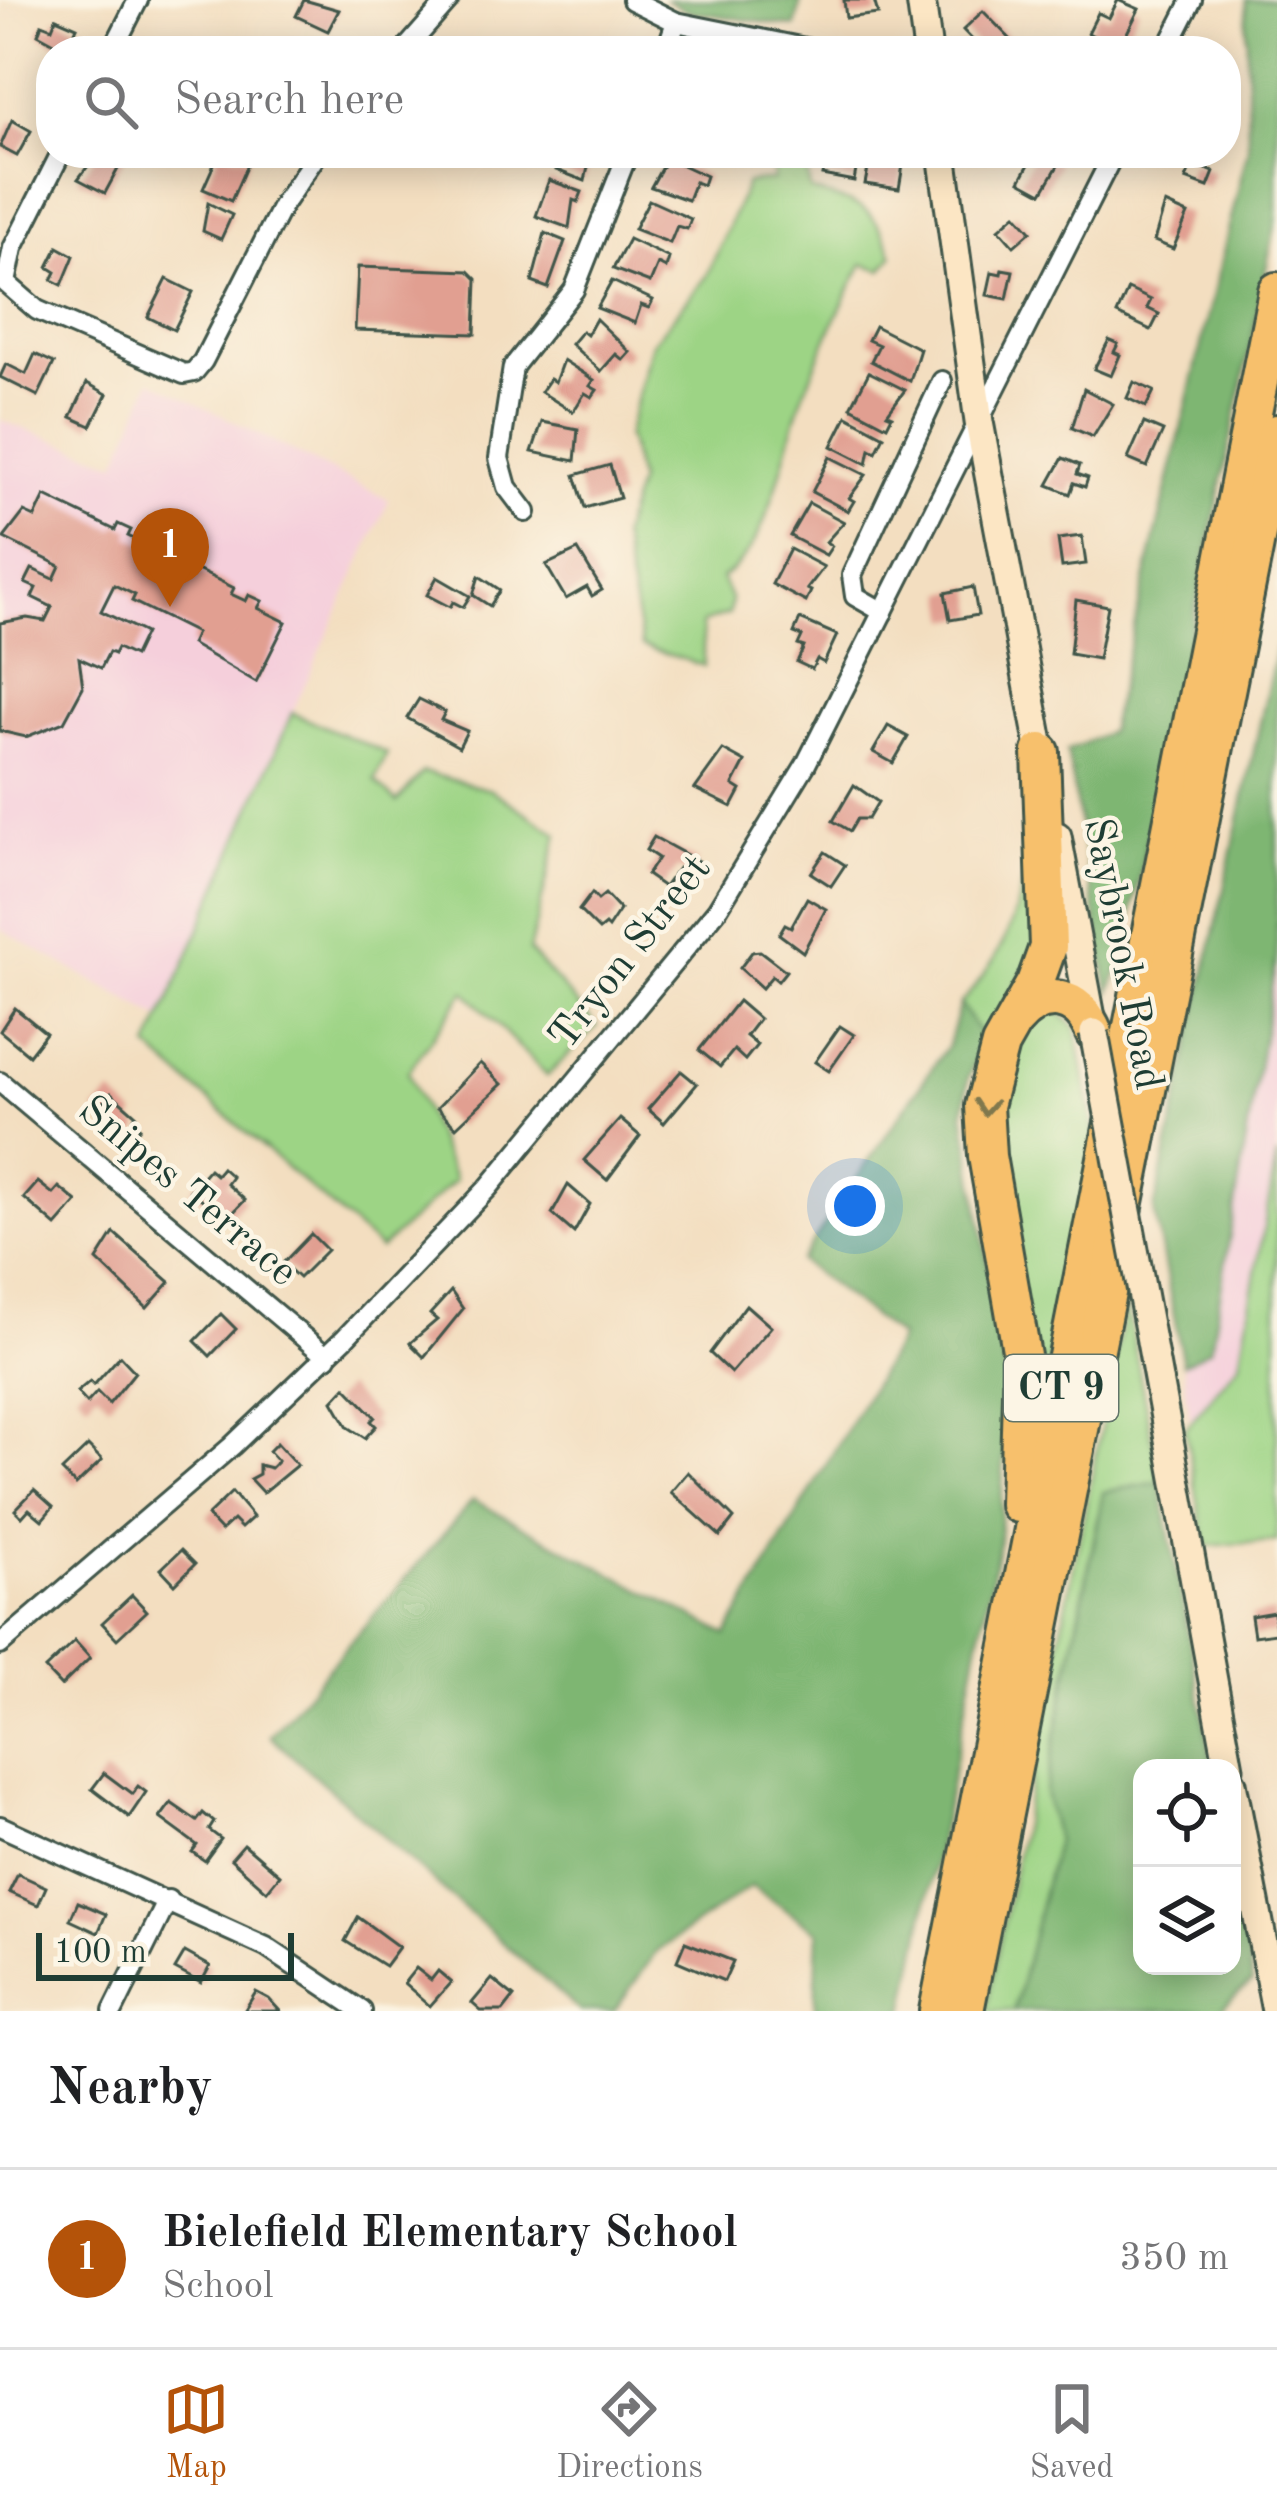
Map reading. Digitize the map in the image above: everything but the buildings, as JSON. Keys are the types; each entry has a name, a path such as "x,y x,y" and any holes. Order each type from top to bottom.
{"highway":[{"name":"CT 9","path":"938,2011 1277,291"},
{"name":"CT 9","path":"965,2011 1277,433"},
{"path":"1245,593 1277,473"},
{"path":"962,1889 1013,1541 1024,1432 1018,1320 984,1131 987,1084 1048,947 1041,752"},
{"path":"1010,1026 1028,1006 1049,998 1075,1004 1094,1033"}],"main road":[{"path":"921,0 926,36"},
{"name":"Saybrook Road","path":"944,168 979,422 1227,1759"},
{"path":"1241,1830 1276,2011"}],"street":[{"path":"120,36 138,0"},
{"path":"417,36 449,0"},
{"path":"632,0 676,22 746,36"},
{"path":"1174,36 1192,0"},
{"path":"671,36 676,22"},
{"path":"53,168 13,248 6,283 37,310 168,370 194,372 282,206 308,168"},
{"path":"526,512 507,487 500,458 513,367 574,290 622,168"},
{"name":"Tryon Street","path":"0,1645 327,1357 488,1188 704,927 761,843 1106,168"},
{"path":"883,612 855,596 852,575 942,382"},
{"name":"Snipes Terrace","path":"0,1082 327,1357"},
{"path":"0,1826 266,1947 362,2011"},
{"path":"112,2011 168,1900"}],"shaded area":[{"path":"151,380 389,500 292,713 165,1021 0,929 0,420 117,463"},
{"path":"1277,955 1277,1541 1206,1546 1183,1364 1212,1348"}],"green space":[{"path":"665,0 801,0 795,27 688,11"},
{"path":"1246,0 1277,0 1277,217 1121,965 1109,993 1067,751 1109,732 1248,148"},
{"path":"773,168 806,168 810,190 872,216 893,256 882,270 863,264 839,311 804,393 765,521 739,564 721,578 731,600 729,614 702,623 704,666 642,646 621,536 638,481 627,435 652,343 707,276 747,183 773,180"},
{"path":"1277,645 1277,955 1211,1348 1183,1364 1154,1210"},
{"path":"292,713 387,753 375,781 397,802 423,772 491,790 558,834 529,951 597,1026 547,1076 465,991 408,1072 455,1180 380,1249 149,1048"},
{"path":"1031,837 1037,951 984,1040 960,1004 1002,946 1022,886"},
{"path":"960,1004 984,1040 968,1078 964,1112 1008,1394 999,1541 905,2011 815,2011 818,1931 751,1886 657,1951 614,2011 580,2011 270,1736 473,1500 727,1635 900,1338 800,1261 948,1045"},
{"path":"1055,1009 1076,1027 1095,1138 1035,1424 1004,1218 1000,1106 1008,1061 1023,1026"},
{"path":"1277,1155 1277,1541 1206,1546 1185,1429 1240,1362"},
{"path":"1126,1303 1160,1482 1103,1492 1045,1792 1056,1840 1014,2011 986,2011"},
{"path":"1160,1482 1211,1759 1133,1759 1133,1975 1241,1975 1241,1923 1252,1982 1218,2011 1014,2011 1056,1840 1045,1792 1104,1492"}],"place":[{"name":"Bielefield Elementary School","path":"170,607"}]}
